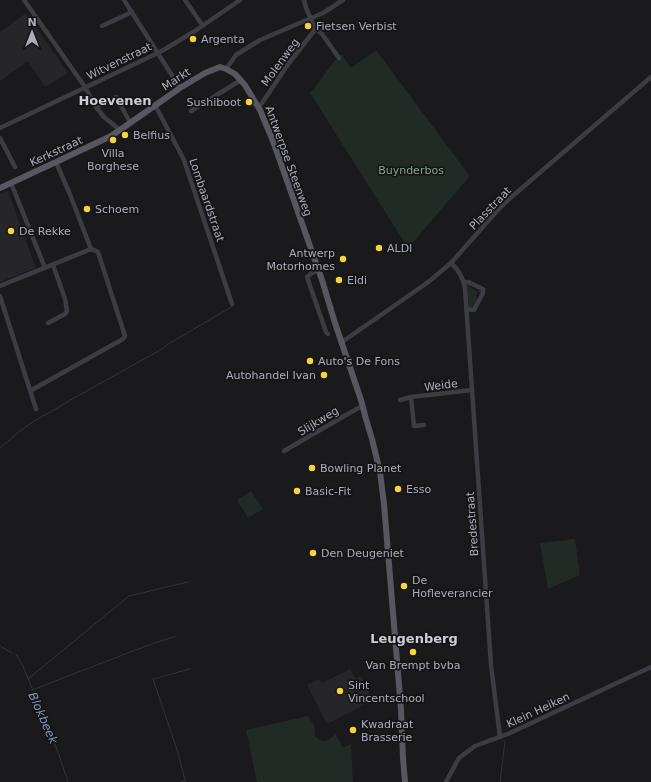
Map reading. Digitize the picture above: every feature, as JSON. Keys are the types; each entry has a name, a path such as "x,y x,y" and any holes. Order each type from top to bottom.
{"main road":[{"name":"Antwerpse Steenweg","path":"226,68 242,80 259,106 273,141 318,270 351,367 362,406"},
{"name":"Markt","path":"120,130 180,88 211,70 226,68"},
{"name":"Kerkstraat","path":"0,188 120,130"},
{"path":"362,406 382,483 401,709 405,782"}],"street":[{"path":"24,0 85,87 96,107 104,117 120,130"},
{"path":"124,0 180,88"},
{"path":"185,0 203,26"},
{"name":"Witvenstraat","path":"0,128 157,53 203,26 240,0"},
{"path":"304,0 315,28 322,34 339,58"},
{"path":"226,68 236,55 260,40 323,13 343,0"},
{"path":"102,26 132,12"},
{"name":"Molenweg","path":"259,106 315,28"},
{"name":"Plasstraat","path":"342,342 427,283 451,263 508,200 649,79"},
{"path":"191,111 242,80"},
{"path":"96,107 116,97 130,122"},
{"name":"Lombaardstraat","path":"155,106 184,160 232,304"},
{"path":"0,138 15,168"},
{"path":"56,162 91,249"},
{"path":"11,183 45,268"},
{"path":"0,286 91,249 94,250 98,252 125,336 123,340 30,391"},
{"name":"Bredestraat","path":"451,263 456,267 464,282 491,665 500,737"},
{"path":"48,323 65,314 67,311 65,299 53,265"},
{"path":"318,270 307,277 328,334"},
{"path":"464,282 468,282 483,289 483,293 474,310 466,309"},
{"path":"0,296 36,409"},
{"name":"Weide","path":"400,400 411,397 472,390"},
{"name":"Weide","path":"411,397 414,426 424,425"},
{"name":"Slijkweg","path":"284,451 362,406"},
{"name":"Klein Heiken","path":"446,782 459,758 475,746 510,733 651,667"}],"shaded area":[{"path":"26,13 68,73 45,87 28,61 0,81 0,32"},
{"name":"De Rekke","path":"8,191 36,268 0,282 0,194"},
{"name":"Sint Vincentschool","path":"350,669 356,679 361,676 373,700 327,724 307,685 319,679 322,683"}],"green space":[{"name":"Buynderbos","path":"376,50 470,176 408,248 310,93 332,63 341,54 351,68"},
{"path":"468,284 472,286 470,286 470,288 472,287 472,289 476,291 481,290 480,294 478,292 476,296 477,301 472,308 469,307"},
{"path":"251,491 263,509 248,518 237,500"},
{"path":"575,539 580,575 548,589 540,543"},
{"path":"308,716 315,728 315,735 318,739 324,741 327,740 332,738 335,733 343,748 351,744 353,782 257,782 246,730"}],"waterway":[{"name":"De Rekke","path":"0,448 34,421 162,349 233,306"},
{"path":"28,679 129,596 188,582"},
{"path":"32,690 176,636"},
{"name":"Blokbeek","path":"0,646 12,653"},
{"name":"Blokbeek","path":"16,655 23,666 59,755 68,782"},
{"path":"185,780 178,753 153,679 190,669"},
{"path":"500,782 505,741"},
{"path":"181,782 185,780 186,782"}],"place":[{"name":"Fietsen Verbist","path":"308,26"},
{"name":"Argenta","path":"193,39"},
{"name":"Sushiboot","path":"249,102"},
{"name":"Belfius","path":"125,135"},
{"name":"Villa Borghese","path":"113,140"},
{"name":"Schoem","path":"87,209"},
{"name":"De Rekke","path":"11,231"},
{"name":"ALDI","path":"379,248"},
{"name":"Antwerp Motorhomes","path":"343,259"},
{"name":"Eldi","path":"339,280"},
{"name":"Auto's De Fons","path":"310,361"},
{"name":"Autohandel Ivan","path":"324,375"},
{"name":"Bowling Planet","path":"312,468"},
{"name":"Esso","path":"398,489"},
{"name":"Basic-Fit","path":"297,491"},
{"name":"Den Deugeniet","path":"313,553"},
{"name":"De Hofleverancier","path":"404,586"},
{"name":"Van Brempt bvba","path":"413,652"},
{"name":"Sint Vincentschool","path":"340,691"},
{"name":"Kwadraat Brasserie","path":"353,730"}],"district":[{"name":"Hoevenen","path":"115,100"},
{"name":"Leugenberg","path":"414,638"}]}
